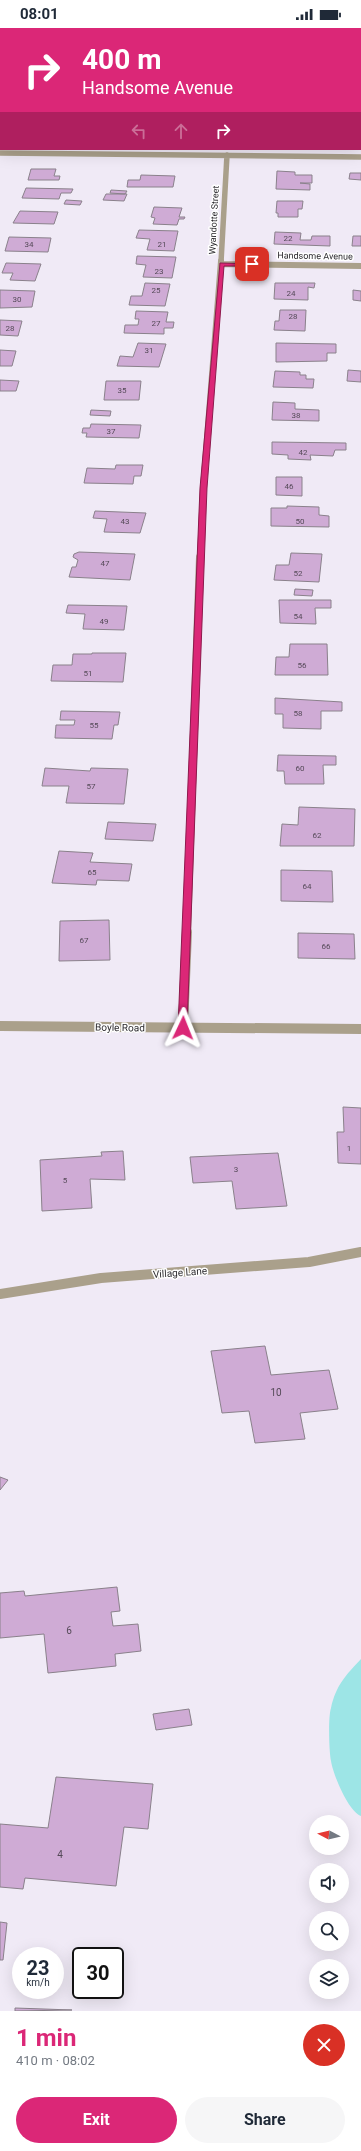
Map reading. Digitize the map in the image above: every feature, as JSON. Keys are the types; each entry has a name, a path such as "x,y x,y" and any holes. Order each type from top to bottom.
{"street":[{"path":"0,153 361,157"},
{"name":"Wyandotte Street","path":"183,1028 203,488 222,264 227,155"},
{"name":"Handsome Avenue","path":"222,264 361,266"},
{"name":"Boyle Road","path":"0,1026 361,1029"},
{"name":"Village Lane","path":"0,1294 101,1278 309,1262 361,1252"}],"water":[{"path":"361,1659 361,1816 356,1813 346,1800 335,1774 331,1761 329,1719 333,1700 339,1687 346,1675"}],"building":[{"path":"31,169 56,169 54,176 60,176 59,180 28,180"},
{"path":"277,171 295,172 295,175 312,175 312,183 300,183 310,184 310,190 276,189"},
{"path":"350,173 361,173 361,180 349,179"},
{"path":"141,175 175,176 173,187 127,187 128,180 140,180"},
{"path":"26,188 73,189 71,193 61,193 59,199 22,198"},
{"path":"111,190 127,191 125,194 110,193"},
{"path":"106,194 127,194 124,201 103,200"},
{"path":"66,200 82,201 80,205 64,204"},
{"path":"277,201 303,201 302,209 298,209 298,217 278,217 278,213 276,213"},
{"path":"154,207 182,208 179,217 185,217 184,219 179,219 177,225 153,224 155,218 151,217"},
{"path":"20,211 58,212 54,224 13,223"},
{"path":"139,230 178,231 174,251 147,250 150,239 136,238"},
{"path":"275,232 301,233 300,240 311,240 312,236 330,236 330,246 274,244"},
{"path":"353,236 361,236 361,246 352,246"},
{"path":"9,237 51,238 48,252 5,251"},
{"path":"137,256 176,257 172,278 143,277 146,265 136,264"},
{"path":"6,263 41,264 35,281 10,280 13,273 2,273"},
{"path":"145,283 170,284 165,306 129,305 131,296 142,296"},
{"path":"275,283 315,283 314,288 308,287 308,300 274,299"},
{"path":"0,290 35,291 32,307 0,308"},
{"path":"353,290 361,291 361,301 353,300"},
{"path":"280,310 306,310 305,331 274,330 275,321 279,321"},
{"path":"136,311 168,312 166,322 174,322 173,328 164,328 164,334 124,333 125,325 138,325 139,319 135,319"},
{"path":"0,320 22,321 18,336 0,335"},
{"path":"138,343 166,344 159,367 117,366 120,356 133,357"},
{"path":"276,343 336,344 336,353 327,353 327,361 276,362"},
{"path":"0,350 16,351 12,366 0,366"},
{"path":"348,370 361,371 361,382 347,381"},
{"path":"275,371 300,372 300,375 306,375 306,379 314,379 313,388 273,387"},
{"path":"0,380 19,381 16,391 0,391"},
{"path":"106,381 141,381 139,400 104,400"},
{"path":"273,402 295,403 295,409 319,410 319,421 272,420"},
{"path":"91,410 111,411 110,416 90,415"},
{"path":"91,424 141,425 139,438 86,437 87,433 82,433 83,428 90,428"},
{"path":"272,442 346,443 346,450 335,450 333,456 310,455 311,460 288,459 288,455 272,454"},
{"path":"116,465 143,465 141,476 134,476 133,484 84,483 87,468 115,469"},
{"path":"276,477 302,477 302,496 276,495"},
{"path":"287,506 319,507 319,515 329,516 329,527 271,526 271,508 287,508"},
{"path":"95,511 146,513 140,533 104,532 107,519 93,518"},
{"path":"79,552 135,554 130,580 69,577 72,567 76,567 78,560 73,557 74,554"},
{"path":"291,553 322,554 319,582 274,580 276,565 289,565"},
{"path":"295,589 313,590 312,596 294,595"},
{"path":"279,600 331,600 331,608 315,608 316,624 280,623"},
{"path":"68,605 127,606 124,630 83,629 85,614 66,613"},
{"path":"290,644 327,644 328,675 275,675 276,657 289,657"},
{"path":"126,653 123,682 51,681 53,665 72,665 73,654"},
{"path":"275,698 342,702 342,711 321,711 321,729 283,728 283,714 275,714"},
{"path":"61,711 120,712 118,725 114,725 112,739 55,738 56,725 74,725 75,720 60,720"},
{"path":"278,755 336,756 336,765 323,765 324,784 285,784 284,771 277,771"},
{"path":"45,768 90,771 91,768 128,769 124,804 66,803 69,786 42,786"},
{"path":"299,807 355,809 354,846 280,846 282,824 298,825"},
{"path":"108,822 156,824 153,841 105,839"},
{"path":"59,851 93,853 90,862 132,864 129,881 97,880 96,885 52,883"},
{"path":"281,870 332,871 333,902 281,901"},
{"path":"109,920 110,960 59,961 60,921"},
{"path":"298,933 354,934 355,959 298,958"},
{"path":"343,1107 361,1108 361,1164 338,1163 337,1132 344,1132"},
{"path":"123,1151 125,1180 90,1179 92,1208 42,1211 40,1160 102,1156 101,1152"},
{"path":"278,1153 287,1206 236,1209 232,1181 193,1183 190,1157"},
{"path":"265,1346 271,1375 329,1370 338,1409 300,1413 305,1439 255,1443 249,1411 222,1413 211,1351"},
{"path":"0,1477 8,1480 0,1490"},
{"path":"117,1587 120,1611 111,1612 113,1626 138,1624 141,1651 115,1654 116,1666 48,1673 44,1634 0,1638 0,1593 24,1591 25,1596"},
{"path":"189,1709 192,1725 156,1730 153,1714"},
{"path":"56,1777 153,1784 148,1829 124,1827 116,1886 25,1878 23,1889 0,1887 0,1824 48,1828"},
{"path":"0,1922 7,1923 3,1960 0,1960"},
{"path":"15,2008 72,2010 15,2011"}],"route":[{"path":"183,1028 203,488 222,264 252,264"}]}
